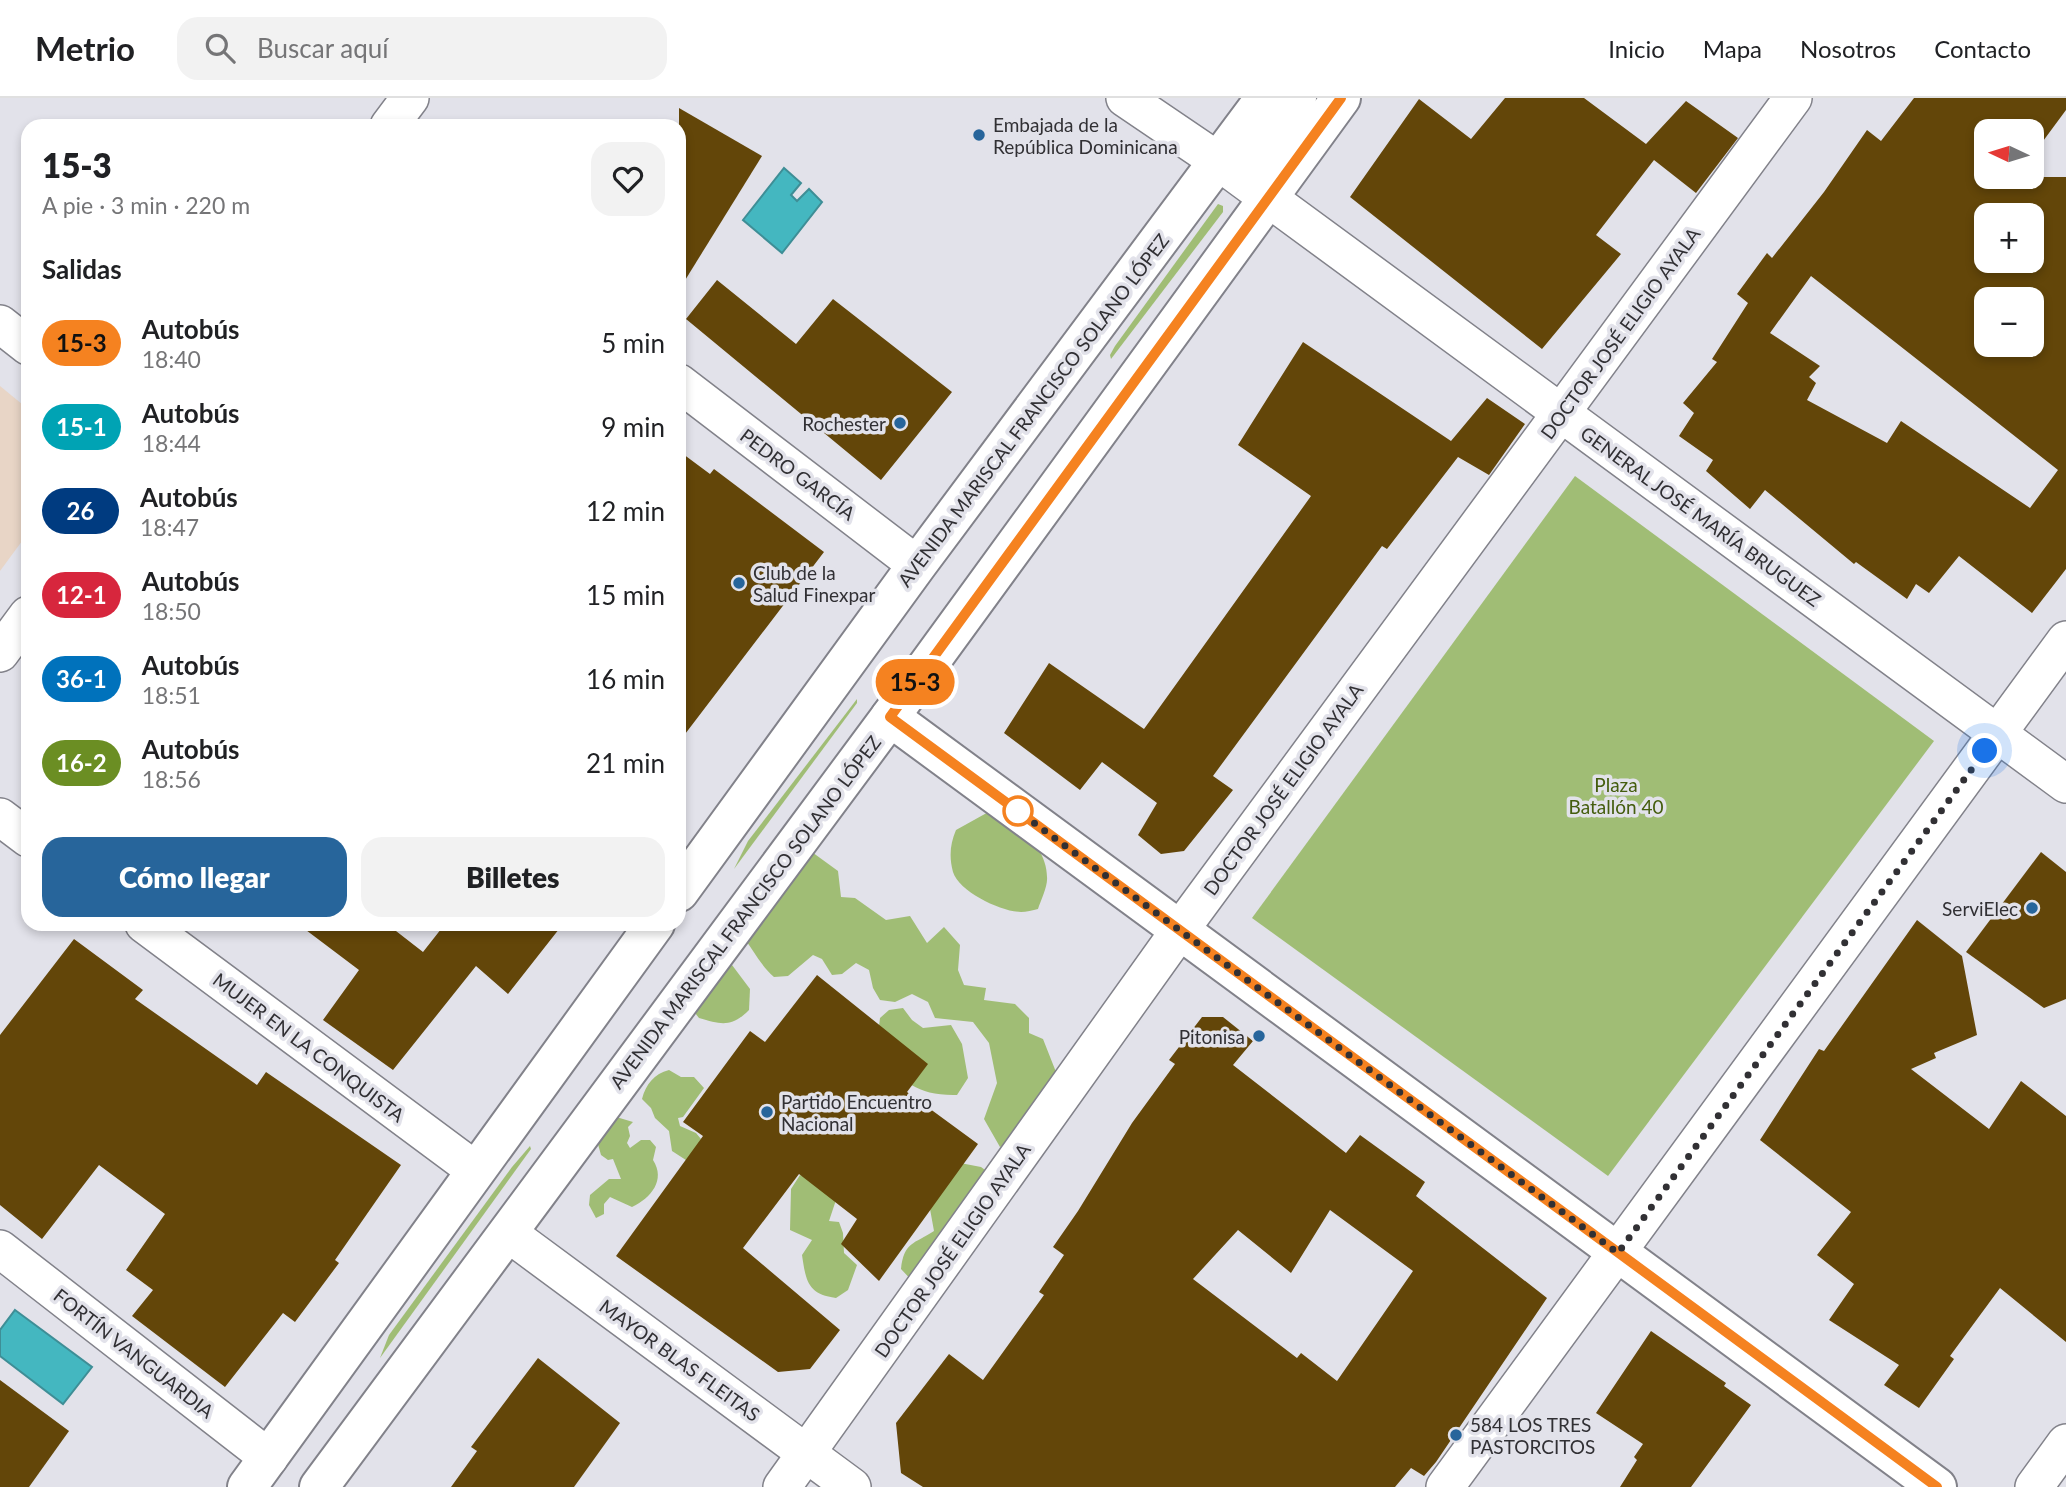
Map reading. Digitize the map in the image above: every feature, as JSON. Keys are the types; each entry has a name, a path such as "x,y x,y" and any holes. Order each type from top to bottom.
{"main road":[{"name":"AVENIDA MARISCAL FRANCISCO SOLANO LÓPEZ","path":"686,871 1265,98"},
{"path":"1268,199 1258,180 1257,163 1261,148 1297,98"},
{"name":"AVENIDA MARISCAL FRANCISCO SOLANO LÓPEZ","path":"319,1487 890,717 1341,98"},
{"path":"890,717 1937,1487"},
{"path":"258,1472 651,931"}],"street":[{"path":"394,119 410,98"},
{"name":"GENERAL JOSÉ MARÍA BRUGUEZ","path":"1125,98 1218,161 2066,784"},
{"name":"DOCTOR JOSÉ ELIGIO AYALA","path":"782,1487 1180,930 1793,98"},
{"path":"0,324 21,340"},
{"name":"PEDRO GARCÍA","path":"686,388 917,565"},
{"path":"0,653 21,624"},
{"path":"1445,1487 2066,640"},
{"path":"0,817 21,833"},
{"name":"MUJER EN LA CONQUISTA","path":"153,931 475,1170"},
{"name":"MAYOR BLAS FLEITAS","path":"508,1233 852,1487"},
{"name":"FORTÍN VANGUARDIA","path":"0,1249 258,1472"},
{"path":"2034,1487 2066,1443"}],"shaded area":[{"path":"0,386 21,403 21,542 0,571"}],"green space":[{"path":"1218,204 1223,206 1223,212 1111,359 1110,355 1115,346"},
{"name":"Plaza Batallón 40","path":"1575,476 1934,741 1608,1176 1252,918"},
{"path":"857,699 857,703 734,869 748,841"},
{"path":"992,810 1020,829 1042,855 1047,881 1038,909 1021,912 993,905 963,887 953,872 951,851 956,830"},
{"path":"805,847 838,871 841,897 855,898 886,920 910,916 927,943 944,927 960,945 958,970 964,985 986,988 984,1000 1015,1004 1029,1018 1029,1033 1043,1039 1056,1072 1030,1135 1000,1147 984,1119 997,1083 989,1043 973,1022 935,1018 928,1002 912,994 895,1002 880,1000 873,988 869,970 856,963 842,974 832,975 822,959 813,955 788,976 774,977 765,967 741,934"},
{"path":"729,961 750,989 749,1010 726,1023 699,1018 688,1004"},
{"path":"903,1008 912,1020 923,1028 951,1025 962,1044 968,1078 957,1095 932,1093 913,1086 875,1058 880,1018 889,1010"},
{"path":"669,1070 681,1077 694,1077 704,1088 683,1117 678,1118 680,1126 696,1133 701,1139 689,1162 672,1151 669,1131 655,1118 651,1108 642,1099 651,1080"},
{"path":"613,1116 633,1122 628,1127 630,1136 627,1143 630,1148 641,1140 650,1140 656,1147 653,1160 657,1167 657,1181 655,1188 645,1199 632,1207 610,1197 604,1204 604,1214 596,1218 589,1205 590,1195 609,1179 621,1179 613,1159 608,1160 601,1155 596,1137"},
{"path":"530,1146 531,1149 380,1358 389,1335"},
{"path":"929,1157 981,1167 992,1175 917,1286 901,1269 907,1249 934,1231 928,1198"},
{"path":"800,1175 839,1191 829,1221 839,1222 843,1233 844,1253 857,1265 848,1290 836,1298 819,1293 810,1285 802,1255 812,1240 790,1230 791,1189"}],"water":[{"path":"784,168 801,183 791,195 797,201 809,189 822,202 782,253 743,220"},
{"path":"15,1310 92,1367 63,1404 0,1356 0,1330"}],"building":[{"path":"1505,98 1584,98 1646,144 1686,101 1738,138 1696,193 1654,160 1596,235 1621,254 1542,349 1350,197 1419,99 1471,139"},
{"path":"1914,98 2066,98 2066,110 2044,140 2044,119 1974,119 1974,189 2044,189 2044,177 2066,177 2066,569 2032,613 1959,556 1929,593 1916,584 1907,599 1856,562 1854,564 1765,490 1750,509 1706,471 1713,460 1679,436 1694,413 1683,403 1717,362 1712,359 1748,303 1737,294 1767,253 1772,258 1824,192 1867,130 1881,141","holes":["1811,276 2058,470 2030,508 1901,421 1887,443 1807,400 1816,383 1809,377 1820,366 1770,333"]},
{"path":"679,108 762,156 686,279 686,119 679,119"},
{"path":"717,280 796,344 833,299 952,392 881,480 686,319"},
{"path":"1303,342 1451,441 1487,398 1525,424 1489,475 1458,457 1387,549 1382,546 1213,776 1233,790 1184,851 1161,854 1138,835 1157,803 1102,762 1080,790 1004,733 1049,663 1144,729 1311,496 1238,445"},
{"name":"Club de la Salud Finexpar","path":"686,456 710,474 714,469 824,552 686,733"},
{"name":"ServiElec","path":"2041,852 2066,872 2066,999 2044,1008 1966,952"},
{"path":"1917,920 1962,956 1977,1035 1934,1053 1936,1058 1911,1069 1989,1129 2021,1081 2066,1116 2066,1342 2000,1288 1950,1356 1954,1359 1919,1408 1884,1385 1899,1365 1829,1320 1854,1284 1817,1255 1851,1212 1760,1140 1819,1049 1824,1051"},
{"path":"307,931 396,931 423,952 440,931 558,931 508,994 476,966 393,1070 323,1020 359,970"},
{"path":"74,939 143,990 135,999 257,1085 266,1072 401,1165 335,1260 339,1263 295,1322 283,1313 225,1387 132,1316 153,1290 126,1270 165,1214 99,1165 42,1239 0,1205 0,1035"},
{"path":"817,975 928,1064 907,1092 978,1144 879,1281 841,1244 857,1219 799,1174 743,1248 840,1330 810,1369 778,1372 616,1256 703,1136 683,1122 750,1031 765,1042"},
{"path":"1202,1017 1223,1017 1253,1041 1233,1065 1346,1153 1360,1135 1425,1182 1416,1196 1547,1298 1436,1462 1424,1476 1411,1468 1395,1487 923,1487 901,1473 896,1423 949,1354 983,1380 1044,1295 1039,1292 1064,1255 1053,1247 1132,1123 1175,1064 1169,1060","holes":["1330,1210 1413,1271 1337,1381 1301,1353 1297,1358 1193,1279 1238,1230 1291,1273"]},
{"path":"1651,1331 1726,1383 1724,1386 1751,1405 1691,1487 1620,1487 1637,1460 1634,1457 1643,1444 1596,1413"},
{"path":"538,1358 620,1423 574,1487 451,1487 477,1451 471,1447"},
{"path":"0,1380 69,1431 29,1487 0,1487"}],"bus line":[{"name":"15-3","path":"1341,98 890,717 1937,1487"}],"place":[{"name":"Embajada de la República Dominicana","path":"979,135"},
{"name":"Rochester","path":"900,423"},
{"name":"Club de la Salud Finexpar","path":"739,583"},
{"name":"ServiElec","path":"2032,908"},
{"name":"Pitonisa","path":"1259,1036"},
{"name":"Partido Encuentro Nacional","path":"767,1112"},
{"name":"584 LOS TRES PASTORCITOS","path":"1456,1435"}],"route":[{"path":"1018,811 1011,806 1618,1253 1985,751"}]}
